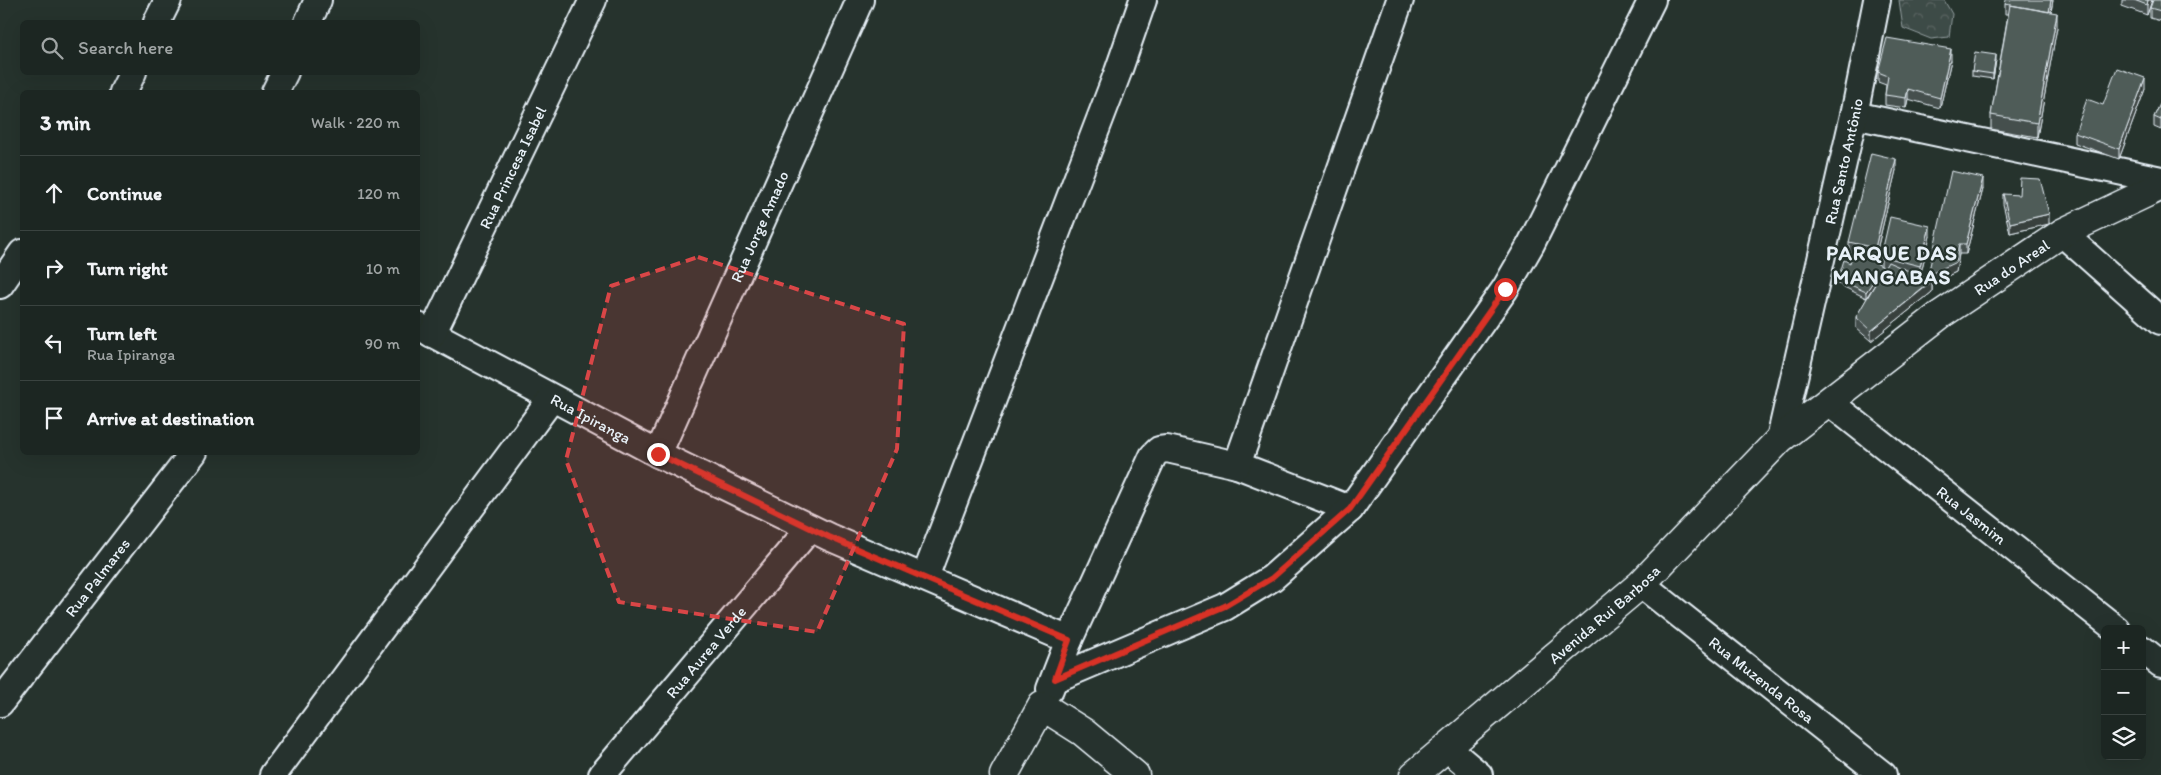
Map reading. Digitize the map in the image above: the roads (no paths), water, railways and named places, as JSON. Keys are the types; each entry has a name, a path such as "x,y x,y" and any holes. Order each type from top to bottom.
{"street":[{"path":"158,20 168,0"},
{"path":"309,20 318,0"},
{"name":"Rua Princesa Isabel","path":"425,330 593,0"},
{"name":"Rua Jorge Amado","path":"658,454 860,0"},
{"path":"925,577 1131,38 1143,0"},
{"path":"1237,465 1400,0"},
{"path":"1055,679 1225,606 1272,578 1350,509 1505,289 1530,244 1652,0"},
{"name":"Rua Santo Antônio","path":"1780,440 1854,115 1877,0"},
{"path":"124,90 131,75"},
{"path":"276,90 283,75"},
{"path":"1854,115 2161,180"},
{"name":"Rua do Areal","path":"1780,440 1946,311 2062,233 2161,186"},
{"path":"2062,233 2161,321"},
{"path":"0,285 20,257"},
{"name":"Rua Ipiranga","path":"425,330 658,454 810,528 1069,640"},
{"path":"273,775 552,398"},
{"name":"Rua Jasmim","path":"1829,402 2111,625"},
{"name":"Avenida Rui Barbosa","path":"1414,775 1641,584 1780,440"},
{"path":"1004,775 1055,679 1069,640 1153,456 1159,450 1168,449 1237,465 1350,509"},
{"name":"Rua Palmares","path":"0,703 192,455"},
{"name":"Rua Aurea Verde","path":"602,775 810,528"},
{"name":"Rua Muzenda Rosa","path":"1641,584 1883,775"},
{"path":"2146,652 2161,664"},
{"path":"1042,706 1083,732 1135,775"},
{"path":"1447,748 1479,775"}],"district":[{"name":"PARQUE DAS MANGABAS","path":"1892,265"}]}
